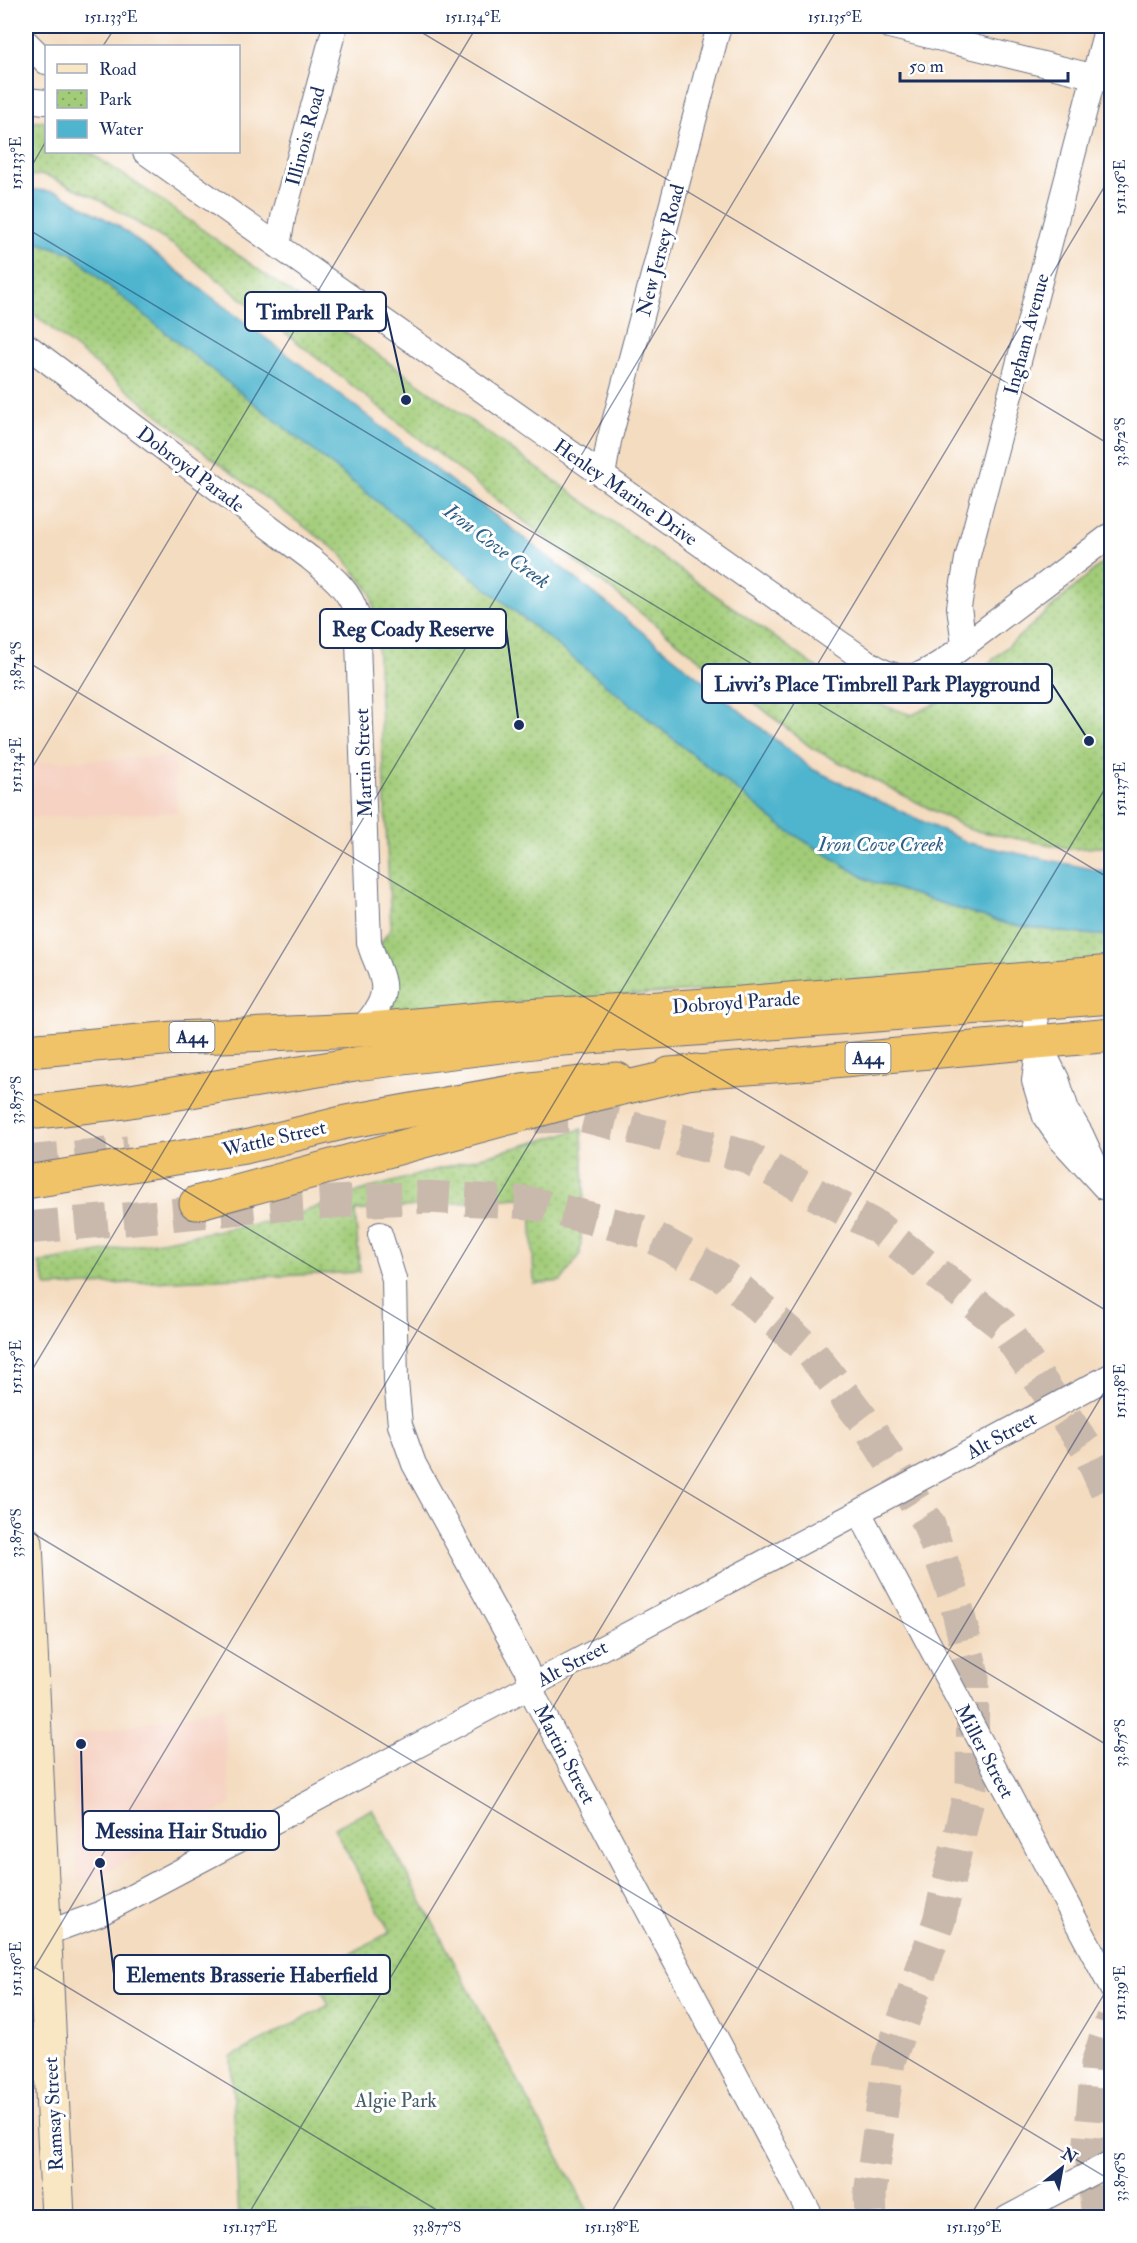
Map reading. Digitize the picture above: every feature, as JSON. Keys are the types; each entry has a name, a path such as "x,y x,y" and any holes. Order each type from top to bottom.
{"highway":[{"name":"Dobroyd Parade","path":"360,1030 492,1018 741,1003 1031,992 1112,972"},
{"path":"37,1112 158,1096 355,1064 550,1040 1031,992 1112,997"},
{"name":"A44","path":"26,1051 175,1038 360,1030"},
{"name":"A44","path":"696,1071 1112,1035"},
{"path":"196,1203 593,1095 696,1071"},
{"name":"Wattle Street","path":"26,1182 245,1147 346,1122 522,1090 696,1071"}],"main road":[{"name":"Ramsay Street","path":"26,1543 35,1933 58,2217"}],"street":[{"name":"Illinois Road","path":"278,246 287,202 335,26"},
{"name":"New Jersey Road","path":"603,476 609,441 719,26"},
{"path":"889,26 1103,79"},
{"name":"Ingham Avenue","path":"964,645 959,607 967,559 1103,79 1107,26"},
{"path":"26,42 45,61"},
{"path":"26,100 45,102"},
{"name":"Henley Marine Drive","path":"146,153 843,645 878,669 897,678 921,674 945,660 1112,534"},
{"name":"Dobroyd Parade","path":"26,345 310,558 351,598"},
{"name":"Martin Street","path":"351,598 357,615 371,953 382,978 384,990 376,1011 360,1030"},
{"path":"1031,992 1039,1043 1034,1081 1045,1117 1061,1140 1108,1193"},
{"name":"Martin Street","path":"380,1234 394,1279 396,1382 400,1425 414,1464 526,1668 536,1700 812,2217"},
{"name":"Alt Street","path":"35,1933 99,1914 859,1512 1112,1375"},
{"name":"Miller Street","path":"859,1512 1112,1989"},
{"path":"1007,2217 1112,2162"}],"shaded area":[{"path":"174,756 177,812 26,818 26,763"},
{"path":"223,1708 231,1804 83,1885 77,1881 71,1736"}],"green space":[{"path":"43,121 45,123 45,153 91,153 148,191 860,698 912,715 953,695 1111,555 1111,846 1073,849 971,830 812,748 175,246 97,198 45,175 26,176 26,123"},
{"path":"26,239 72,253 191,353 785,829 868,880 1007,924 1111,936 1111,963 388,1012 393,993 393,976 380,944 391,928 376,620 371,593 340,553 214,460 26,308"},
{"path":"582,1129 584,1190 580,1255 561,1281 534,1284 531,1197 355,1211 360,1272 47,1287 39,1263 287,1218 360,1191"},
{"name":"Algie Park","path":"372,1809 591,2217 239,2217 231,2057 329,2005 313,1974 390,1932 334,1828"}],"water":[{"name":"Iron Cove Creek","path":"26,189 58,192 118,226 355,406 589,589 812,769 968,843 1111,873 1111,936 1007,924 868,880 785,829 191,353 72,253 26,239"}],"tunnel":[{"path":"535,1117 584,1116 745,1156 877,1227 1001,1324 1088,1450 1112,1503"},
{"path":"26,1162 128,1152"},
{"path":"26,1228 278,1205 429,1197 531,1203 644,1232 725,1277 810,1351 871,1430 929,1525 954,1595 973,1675 972,1782 939,1921 889,2061 870,2194 871,2218"},
{"path":"1098,2218 1090,2141 1097,2064 1112,2018"}],"place":[{"name":"Timbrell Park","path":"406,400"},
{"name":"Reg Coady Reserve","path":"519,725"},
{"name":"Livvi's Place Timbrell Park Playground","path":"1089,741"},
{"name":"Messina Hair Studio","path":"81,1744"},
{"name":"Elements Brasserie Haberfield","path":"100,1863"}]}
